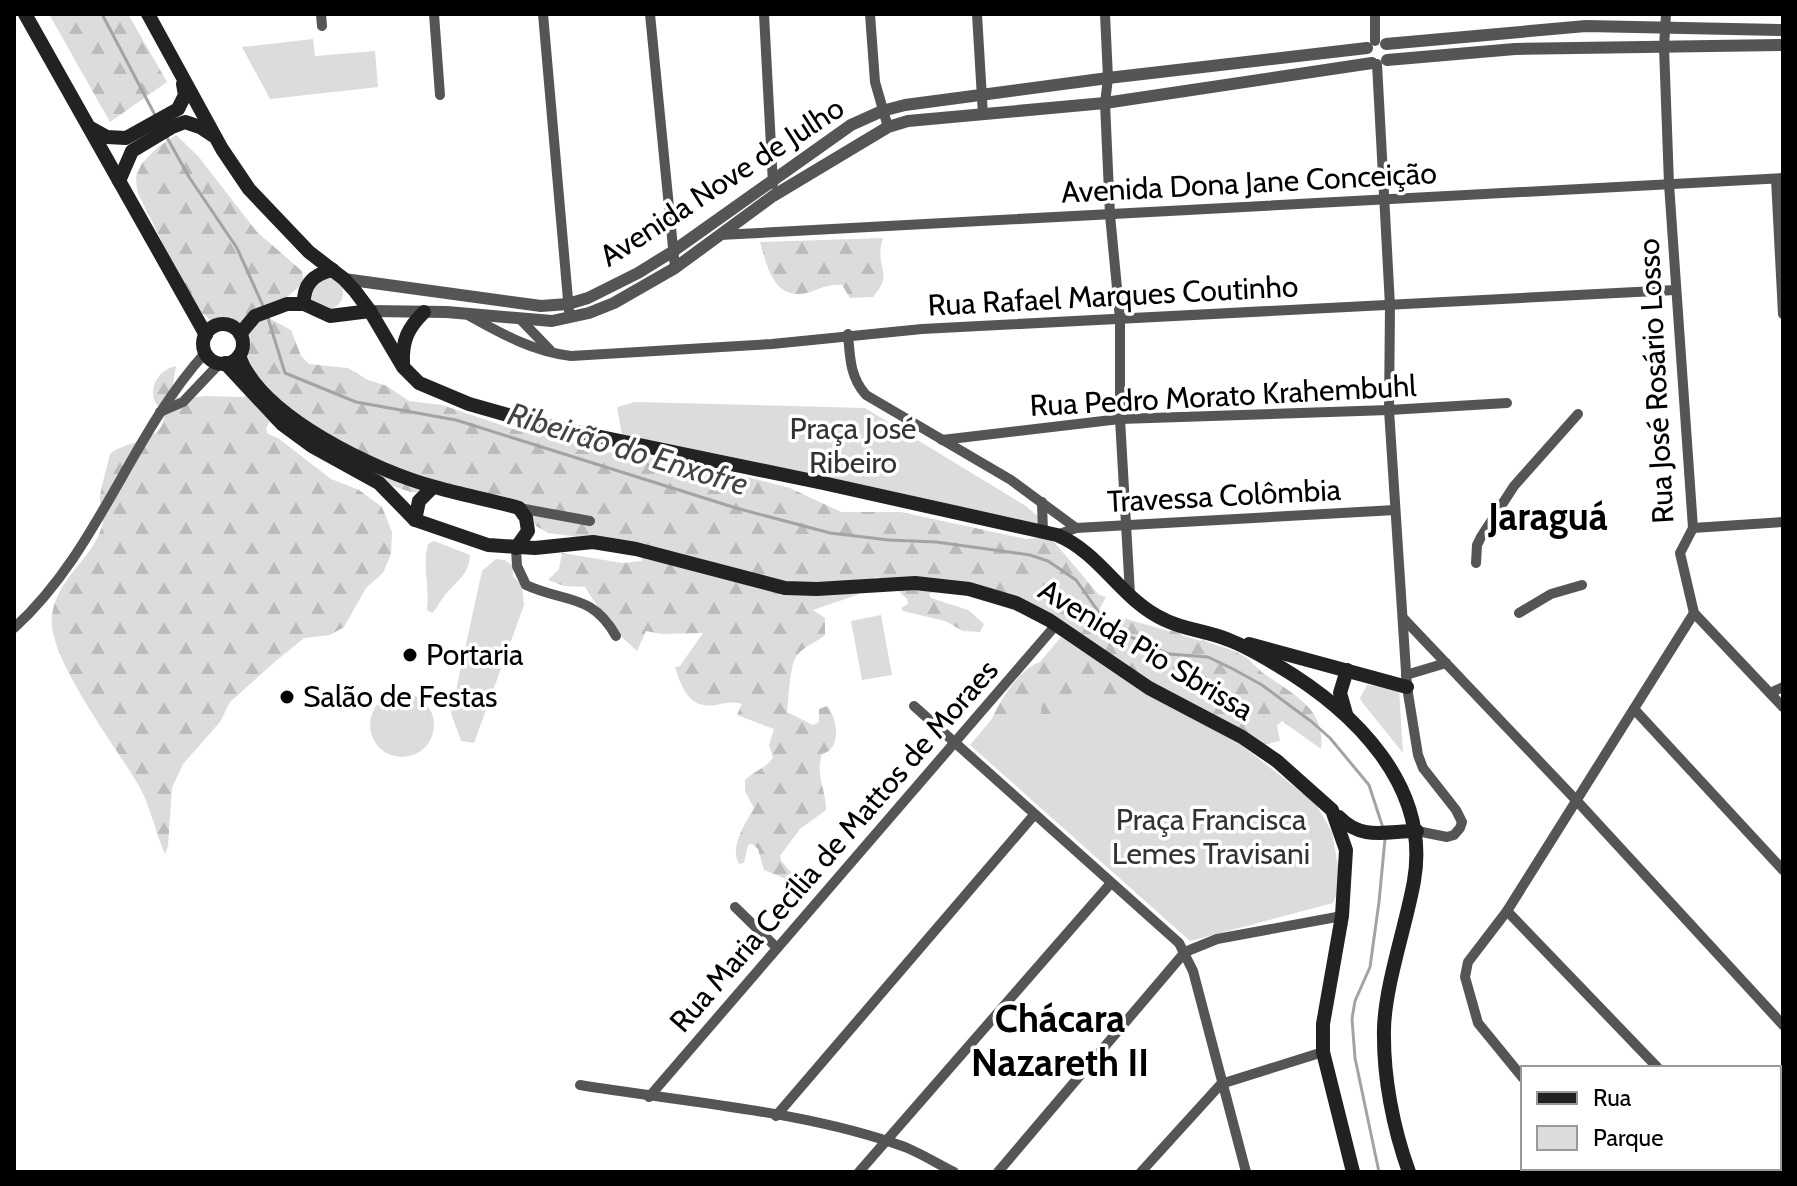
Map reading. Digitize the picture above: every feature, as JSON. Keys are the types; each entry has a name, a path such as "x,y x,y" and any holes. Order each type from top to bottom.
{"main road":[{"path":"25,14 206,335"},
{"path":"148,14 216,138 249,189 309,252 355,291 403,367 419,383 441,394 543,425 1050,534 1072,542 1096,560 1140,607 1167,622 1347,670 1407,681"},
{"path":"181,74 185,95 182,116"},
{"path":"89,127 129,144 182,116"},
{"path":"182,116 216,138"},
{"path":"119,181 129,144"},
{"path":"304,304 304,293 310,280 320,272 338,274"},
{"path":"344,316 354,305 355,291"},
{"path":"240,334 255,316 275,307 304,304 330,316 370,311"},
{"path":"403,367 402,347 406,334 424,312"},
{"path":"228,361 243,345 236,329 224,324 211,328 206,335 205,353 244,371 257,387 290,415 374,465 433,487 519,508 526,518 528,531 516,548"},
{"name":"Avenida Pio Sbrissa","path":"228,361 282,424 312,446 379,483 415,520 488,545 516,548 593,542 636,549 785,588 915,583 969,589 1016,603 1149,688 1242,737 1306,785 1332,810 1346,850 1342,916 1323,1024 1323,1052 1353,1172"},
{"path":"415,520 419,501 433,487"},
{"path":"1229,640 1278,666 1346,714 1397,778 1410,807 1417,831 1415,877 1384,1027 1390,1101 1409,1172"},
{"path":"1346,714 1340,693 1347,670"},
{"path":"1389,831 1410,807"},
{"path":"1332,810 1348,827 1368,833"},
{"path":"1346,850 1358,837 1368,833 1417,831"}],"street":[{"path":"321,14 322,26"},
{"path":"434,14 440,95"},
{"path":"543,14 571,319"},
{"path":"650,14 675,268"},
{"path":"764,14 773,196"},
{"path":"870,14 875,82 888,127"},
{"path":"977,14 983,115"},
{"path":"1105,14 1108,78 1105,103 1110,215 1120,319 1120,419 1130,594"},
{"path":"1375,14 1376,44 1368,59 1379,62"},
{"name":"Avenida Nove de Julho","path":"338,274 522,304 568,304 615,285 672,252 851,125 882,111 982,94 1376,44 1586,26 1666,21 1783,30"},
{"name":"Rua José Rosário Losso","path":"1666,21 1664,47 1669,184 1693,528 1680,553 1694,613"},
{"path":"1376,44 1389,49 1379,62 1390,306 1389,410 1407,681 1418,755 1423,768 1462,822 1454,835 1447,837 1417,831"},
{"name":"Avenida Nove de Julho","path":"370,311 466,313 521,320 571,319 614,303 675,268 773,196 888,127 908,121 1105,103 1379,62 1515,49 1783,45"},
{"path":"1779,178 1783,314"},
{"name":"Avenida Dona Jane Conceição","path":"718,235 1779,178"},
{"name":"Rua Rafael Marques Coutinho","path":"466,313 516,341 555,354 589,355 772,344 848,334 1675,290"},
{"path":"521,320 555,354"},
{"path":"848,334 852,370 858,386 866,395 1011,480 1076,528"},
{"path":"14,628 59,581 172,392 205,353"},
{"path":"160,412 183,402 228,361"},
{"name":"Rua Pedro Morato Krahembuhl","path":"942,440 1120,419 1507,403"},
{"path":"1476,563 1477,545 1514,486 1578,414"},
{"path":"1042,502 1050,534"},
{"path":"519,508 590,521"},
{"name":"Travessa Colômbia","path":"1050,534 1076,528 1395,510"},
{"path":"1693,528 1783,522"},
{"path":"516,548 517,566 526,585 591,606 606,617 616,636"},
{"path":"1519,613 1551,594 1582,585"},
{"path":"1521,1076 1478,1023 1465,977 1468,962 1507,911 1694,613 1783,707"},
{"path":"1404,619 1783,1025"},
{"name":"Rua Maria Cecília de Mattos de Moraes","path":"649,1097 1055,626"},
{"path":"1407,681 1446,663"},
{"path":"1770,693 1783,687"},
{"path":"914,706 1170,933 1185,952 1193,971 1246,1172"},
{"path":"1634,709 1783,870"},
{"path":"776,1116 1034,815"},
{"path":"859,1172 1111,883"},
{"path":"735,907 777,948"},
{"path":"1507,911 1656,1066"},
{"path":"998,1172 1185,952 1217,939 1342,916"},
{"path":"1141,1172 1221,1084 1323,1052"},
{"path":"580,1085 848,1130 908,1149 954,1172"}],"green space":[{"path":"49,14 128,14 167,82 110,122"},
{"path":"313,39 315,56 375,51 378,87 270,99 242,47"},
{"path":"176,135 198,156 257,232 302,271 304,280 301,285 265,316 291,330 301,356 309,364 348,368 368,380 387,386 409,401 442,405 513,429 594,444 607,452 688,465 727,478 739,475 790,488 841,512 901,512 1026,539 1050,537 1099,595 1106,597 1098,612 1111,638 1115,637 1114,622 1119,617 1175,630 1184,636 1203,639 1238,653 1306,704 1318,723 1321,749 1282,721 1277,726 1280,741 1263,745 1163,701 1137,697 1119,704 1081,687 1070,694 1064,716 1049,731 1042,731 1039,726 1042,703 1038,699 1016,716 997,724 992,718 996,710 1006,693 1027,670 1048,660 1082,660 1088,651 1033,606 946,588 929,594 931,598 968,610 984,624 980,632 963,631 945,621 903,611 901,608 908,604 907,599 886,579 875,577 857,595 813,610 825,618 825,635 801,651 793,665 787,712 813,725 819,722 819,709 827,706 836,726 833,746 822,754 820,762 826,810 800,829 780,856 800,882 796,883 764,870 758,849 752,844 748,845 744,863 739,864 736,857 739,836 754,808 745,791 745,780 773,757 769,745 774,729 737,715 742,704 699,704 688,696 675,667 680,666 703,633 661,634 646,631 637,651 610,626 585,587 564,586 548,580 559,569 562,553 622,563 642,561 641,556 588,538 548,533 516,514 463,498 411,492 358,475 322,459 269,422 266,429 268,434 278,438 331,479 359,490 382,507 392,532 391,554 383,573 366,588 344,627 330,635 304,638 277,660 230,702 220,722 183,764 172,788 165,854 139,786 85,702 60,654 53,633 52,615 61,589 98,538 103,518 100,496 110,454 154,434 163,422 153,393 161,374 176,366 172,390 180,399 244,397 251,392 243,329 216,325 179,293 171,279 160,238 137,191 136,176 142,163"},
{"path":"883,238 880,257 884,275 880,288 873,297 850,298 842,285 799,294 782,289 772,276 760,242"},
{"path":"327,277 338,282 343,293 338,304 327,309 316,304 311,293 316,282"},
{"name":"Praça José Ribeiro","path":"635,402 865,408 1026,506 1040,518 1037,528 622,435 617,407"},
{"path":"434,541 470,555 464,574 432,613 427,610 426,560 428,544"},
{"path":"496,559 505,560 513,566 513,576 522,586 524,605 474,743 461,741 451,713 482,571"},
{"path":"881,615 892,675 862,680 851,621"},
{"name":"Praça Francisca Lemes Travisani","path":"1061,637 1144,692 1240,744 1315,803 1332,832 1338,866 1338,892 1333,903 1190,941 970,745"},
{"path":"1367,685 1399,689 1403,753 1362,702 1360,698"},
{"path":"402,693 420,699 428,707 434,725 428,743 420,751 402,757 384,751 376,743 370,725 376,707 384,699"}],"waterway":[{"name":"Ribeirão do Enxofre","path":"102,14 156,117"},
{"name":"Ribeirão do Enxofre","path":"165,134 189,177 237,248 264,308"},
{"name":"Ribeirão do Enxofre","path":"267,315 285,373 356,402 456,420 736,508 830,533 936,542 1030,555 1048,561 1076,580 1103,618 1124,634 1169,654 1208,657 1262,685 1312,722 1330,738 1369,785 1383,828"},
{"name":"Ribeirão do Enxofre","path":"1379,1172 1355,1058 1352,1019 1355,1001 1370,967 1385,839"}],"place":[{"name":"Portaria","path":"410,655"},
{"name":"Salão de Festas","path":"287,697"}],"district":[{"name":"Jaraguá","path":"1548,517"},
{"name":"Chácara Nazareth II","path":"1060,1041"}]}
